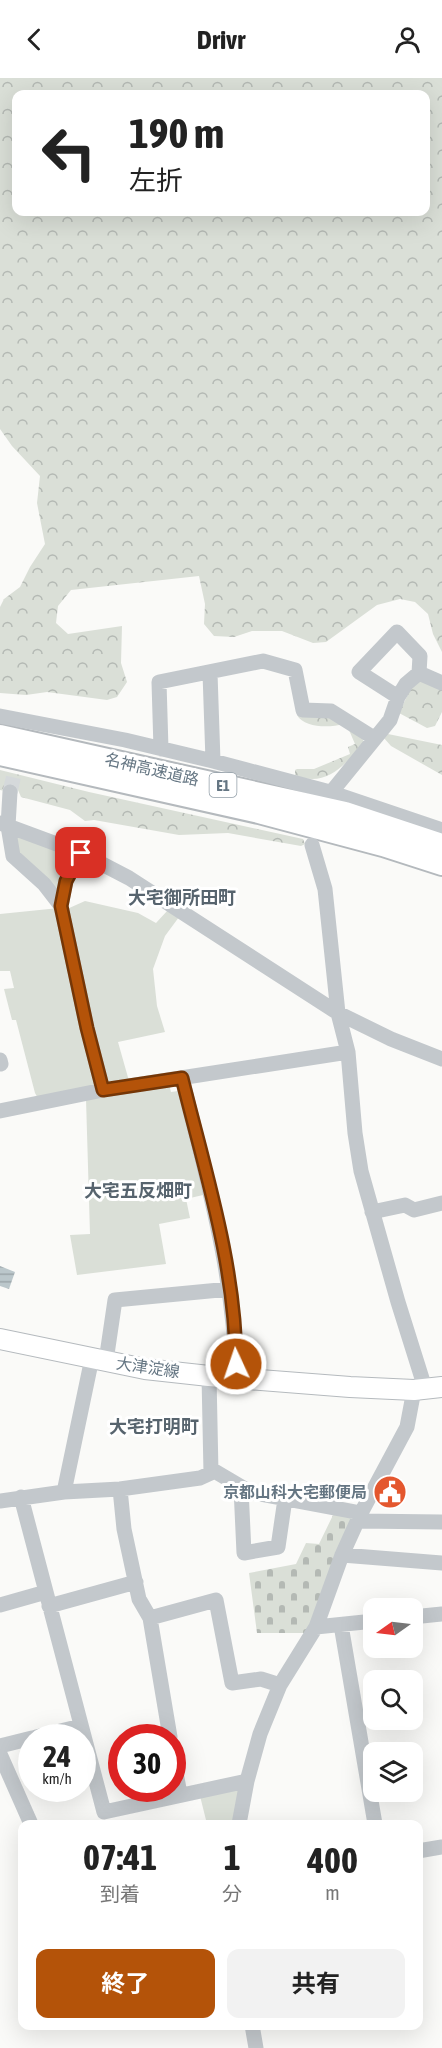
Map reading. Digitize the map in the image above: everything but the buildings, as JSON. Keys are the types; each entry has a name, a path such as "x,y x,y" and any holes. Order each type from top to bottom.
{"highway":[{"name":"名神高速道路","path":"0,736 345,813 442,845"},
{"name":"名神高速道路","path":"0,754 259,812 383,845 442,864"}],"main road":[{"name":"大津淀線","path":"0,1339 145,1369 236,1378 427,1388"}],"street":[{"path":"329,794 390,720 398,697 406,684 419,673 420,656 397,632 359,672 398,697"},
{"path":"160,749 159,682 263,661 295,670 303,710 331,711 374,738"},
{"path":"210,673 213,761"},
{"path":"419,673 442,683"},
{"path":"0,716 26,724 213,761 329,794 442,830"},
{"path":"10,792 4,825 13,856 44,884 61,906"},
{"path":"4,825 81,853 138,884 339,1013 391,1039 442,1059"},
{"path":"240,1820 247,1780 260,1734 280,1685 316,1627 342,1555 427,1388 398,1302 361,1171 355,1133 348,1052 339,1013 325,889 312,845"},
{"path":"81,853 66,881 61,906 87,1028 103,1090"},
{"path":"0,1111 103,1090 348,1052"},
{"path":"182,1078 219,1232 230,1289 236,1350 236,1378"},
{"path":"372,1212 405,1205 414,1210 442,1203"},
{"path":"64,1492 115,1300 230,1289"},
{"path":"0,1501 64,1492 120,1489 200,1478 211,1473 209,1376"},
{"path":"211,1468 250,1492 360,1517 442,1522"},
{"path":"241,1488 244,1552 278,1547 285,1499"},
{"path":"120,1489 124,1529 139,1599 150,1618 168,1724"},
{"path":"21,1497 80,1724"},
{"path":"342,1555 442,1563"},
{"path":"0,1605 47,1599 136,1582"},
{"path":"150,1618 216,1600 232,1683 261,1679 280,1685"},
{"path":"423,1616 442,1614"},
{"path":"316,1627 363,1622"},
{"path":"341,1625 374,1820"},
{"path":"0,1746 18,1742"},
{"path":"0,1754 29,1820"},
{"path":"186,1793 247,1780"},
{"path":"96,1782 104,1812 146,1802"},
{"path":"423,1850 442,1846"},
{"path":"253,2030 256,2048"}],"green space":[{"path":"0,78 442,78 442,652 433,634 428,614 415,602 400,599 377,605 326,642 313,643 282,631 252,631 234,637 214,636 204,624 205,604 199,576 71,590 58,606 56,623 68,634 122,626 121,663 127,682 117,697 107,700 47,692 26,695 0,693 0,607 4,599 20,587 45,544 37,503 40,476 12,446 0,429"},
{"path":"417,680 442,687 442,712 435,726 427,728 399,713"},
{"path":"298,712 330,712 343,724 311,725 300,719"},
{"path":"349,730 360,731 364,743 342,766 325,777 316,779 306,779 295,775 297,769 314,769 350,754 348,747 355,744"},
{"path":"383,733 442,745 442,775 391,746 383,737"},
{"path":"0,770 303,839 305,844 301,846 228,833 179,835 94,820 85,821 70,810 21,797 15,783 10,782 5,791 0,790"},
{"path":"12,831 74,857 59,893 14,852"},
{"path":"85,901 138,913 156,923 168,910 179,917 165,936 153,969 157,1006 165,1032 118,1042 129,1081 109,1086 104,1079 67,909"},
{"path":"59,908 97,1084 39,1100 35,1093 16,1020 12,1020 4,989 14,988 10,971 0,971 0,914"},
{"path":"169,1084 171,1092 178,1091 203,1195 186,1199 190,1218 159,1224 166,1264 77,1275 70,1235 90,1234 86,1099"},
{"path":"335,1511 353,1514 309,1633 257,1633 249,1573 296,1564 306,1543 319,1544"},
{"path":"240,1788 236,1820 206,1820 200,1796"}],"shaded area":[{"path":"0,1266 15,1272 9,1289 0,1286"}],"tunnel":[{"path":"10,792 20,749"}],"place":[{"name":"京都山科大宅郵便局","path":"390,1492"}],"district":[{"name":"大宅御所田町","path":"182,897"},
{"name":"大宅五反畑町","path":"138,1190"},
{"name":"大宅打明町","path":"154,1426"}],"route":[{"path":"81,853 66,881 61,906 87,1028 103,1090 182,1078 219,1232 230,1289 236,1364"}]}
